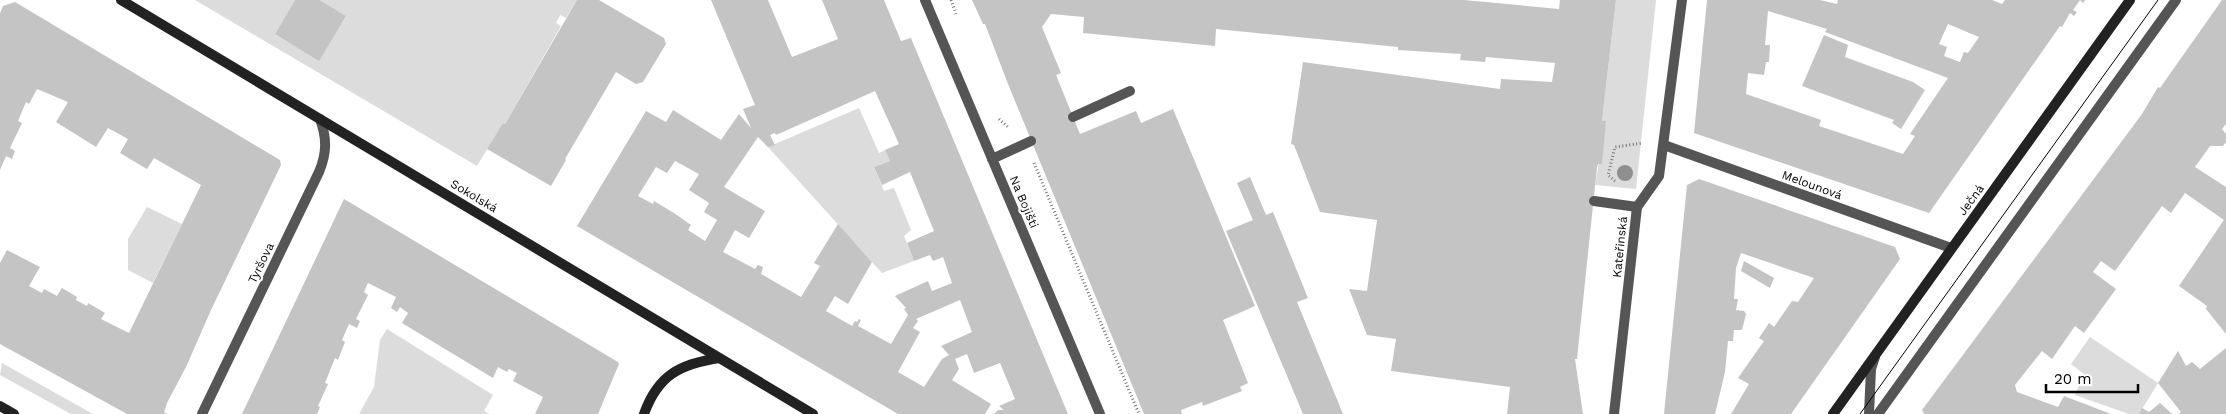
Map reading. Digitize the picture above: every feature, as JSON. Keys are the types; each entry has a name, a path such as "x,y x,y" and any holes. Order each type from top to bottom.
{"main road":[{"name":"Sokolská","path":"121,0 813,414"},
{"name":"Ječná","path":"1832,414 2130,0"},
{"path":"644,414 652,396 666,378 679,369 695,362 719,358"},
{"path":"0,406 14,414"}],"street":[{"name":"Na Bojišti","path":"925,0 1100,414"},
{"name":"Kateřinská","path":"1614,414 1637,207 1659,176 1682,0"},
{"path":"1878,414 2176,0"},
{"path":"1073,117 1130,91"},
{"name":"Tyršova","path":"202,414 319,172 326,144 320,119"},
{"path":"992,159 1028,142"},
{"name":"Melounová","path":"1664,145 1952,248"},
{"path":"1594,201 1637,207"},
{"path":"1869,414 1871,369 1877,352"}],"path":[{"path":"951,0 958,19"},
{"path":"999,118 1028,142 1139,414"},
{"path":"1615,181 1608,176 1615,147 1644,143"}],"shaded area":[{"path":"195,0 295,0 275,34 319,60 346,16 320,0 577,0 566,18 560,15 556,23 561,26 505,124 503,123 477,166"},
{"path":"1616,0 1656,0 1636,189 1595,185 1606,121 1602,121"},
{"path":"859,108 879,153 885,150 890,161 874,167 884,191 894,188 911,230 904,236 914,261 882,273 768,147"},
{"path":"147,207 182,224 153,283 128,270 128,239"},
{"path":"387,329 493,395 484,411 490,414 359,414 374,387 380,340"},
{"path":"2090,337 2158,383 2139,414 2129,414 2075,395 2084,374 2071,364"},
{"path":"2,363 93,414 71,414 0,375"}],"building":[{"path":"295,0 320,0 346,16 319,61 275,34"},
{"path":"577,0 599,0 664,38 666,44 643,82 636,84 616,72 551,186 487,149 503,123 505,124"},
{"path":"711,0 768,0 792,57 838,39 822,0 884,0 901,41 911,38 1068,414 994,414 998,410 1004,410 999,406 1015,399 1000,363 974,373 967,354 955,359 959,369 952,380 991,404 985,414 898,414 577,226 646,111 666,122 673,110 721,140 739,114 751,128 743,109 755,105","holes":["875,91 899,144 885,150 890,161 874,167 882,185 910,172 934,231 907,243 914,261 930,255 933,261 943,257 952,283 932,291 928,281 895,296 906,308 904,309 908,315 891,344 858,326 861,320 855,321 852,326 826,311 835,296 848,304 872,262 838,224 814,263 820,266 801,297 761,274 763,267 758,265 755,269 723,252 735,230 749,238 765,211 724,187 758,137 768,147 775,145 770,135 775,133 776,135","675,161 699,174 689,190 709,203 704,212 717,220 705,241 688,230 691,225 674,213 654,201 653,204 638,196 656,167 667,173","960,300 972,332 941,346 949,355 942,359 924,387 898,372 920,332 913,328 918,321 916,319"]},
{"path":"972,0 1464,0 1559,9 1560,0 1616,0 1602,121 1606,121 1602,164 1598,164 1597,167 1577,359 1575,359 1583,414 1507,414 1510,387 1391,371 1396,339 1367,335 1349,289 1367,291 1377,220 1320,212 1294,145 1291,144 1303,62 1500,89 1501,79 1552,82 1555,63 1486,57 1485,62 1460,60 1461,54 1398,50 1398,47 1216,29 1215,46 1083,33 1084,17 1051,14 1042,27 1061,73 1056,75 1080,134 1136,111 1141,123 1173,109 1255,306 1223,320 1248,383 1240,387 1242,391 1203,406 1202,402 1181,410 1182,414 1144,414 985,24 983,24"},
{"path":"1707,0 1820,0 1837,4 1838,0 1992,0 2002,4 2005,0 2080,0 2073,10 2077,12 2074,16 2070,13 2062,27 2060,26 1929,213 1694,133","holes":["1768,11 1827,29 1825,32 1948,78 1910,134 1915,136 1903,154 1819,126 1821,120 1746,94 1748,73 1764,75 1766,62 1769,62 1770,45 1765,45","1948,24 1979,37 1968,53 1964,52 1960,62 1944,56 1947,47 1939,44"]},
{"path":"2222,0 2226,0 2226,124 2222,129 2226,134 2226,142 2223,146 2210,146 2195,167 2226,187 2226,334 2206,309 2207,306 2179,286 2224,220 2185,193 2171,213 2162,206 2115,271 2101,261 2093,272 2116,289 2084,333 2075,326 2052,359 2042,351 2015,385 2017,392 2058,407 2064,396 2111,414 1924,414 1922,410 2142,114 2158,87 2160,88"},
{"path":"15,2 280,160 281,165 211,310 186,367 167,403 164,412 167,414 127,414 0,344 0,263 7,250 40,267 29,286 42,293 44,289 57,296 62,288 77,297 76,300 87,306 88,303 105,313 101,319 129,333 201,185 154,158 147,169 120,153 128,139 108,128 96,147 56,122 68,102 37,89 29,104 26,102 18,121 22,123 10,148 15,151 12,159 6,156 0,170 0,13 3,6"},
{"path":"1824,35 1848,45 1845,57 1913,82 1925,90 1901,129 1892,123 1894,120 1802,86"},
{"path":"1250,177 1266,215 1273,212 1308,298 1297,302 1343,414 1303,414 1226,231 1253,220 1237,183"},
{"path":"1699,179 1895,247 1900,259 1791,414 1731,414 1749,384 1738,378 1764,341 1759,338 1769,323 1774,327 1792,301 1798,302 1814,278 1741,253 1736,268 1734,299 1738,299 1736,310 1744,311 1746,314 1742,330 1734,330 1733,341 1728,341 1725,372 1715,414 1664,414 1687,185"},
{"path":"344,199 618,362 619,364 598,414 535,414 543,397 513,381 517,373 509,369 507,372 498,367 493,378 402,323 408,313 400,307 397,312 391,308 396,297 368,283 364,292 368,295 356,319 360,321 357,328 349,324 342,340 345,342 338,360 335,358 325,383 328,384 318,406 320,407 317,414 242,414"},
{"path":"1744,261 1774,278 1770,288 1741,271"},
{"path":"2226,348 2226,414 2178,414 2181,412 2158,383 2178,351 2186,366 2192,362 2200,369"},
{"path":"2160,403 2172,414 2139,414 2142,408 2149,412"}],"tram line":[{"path":"1860,414 2158,0"}]}
